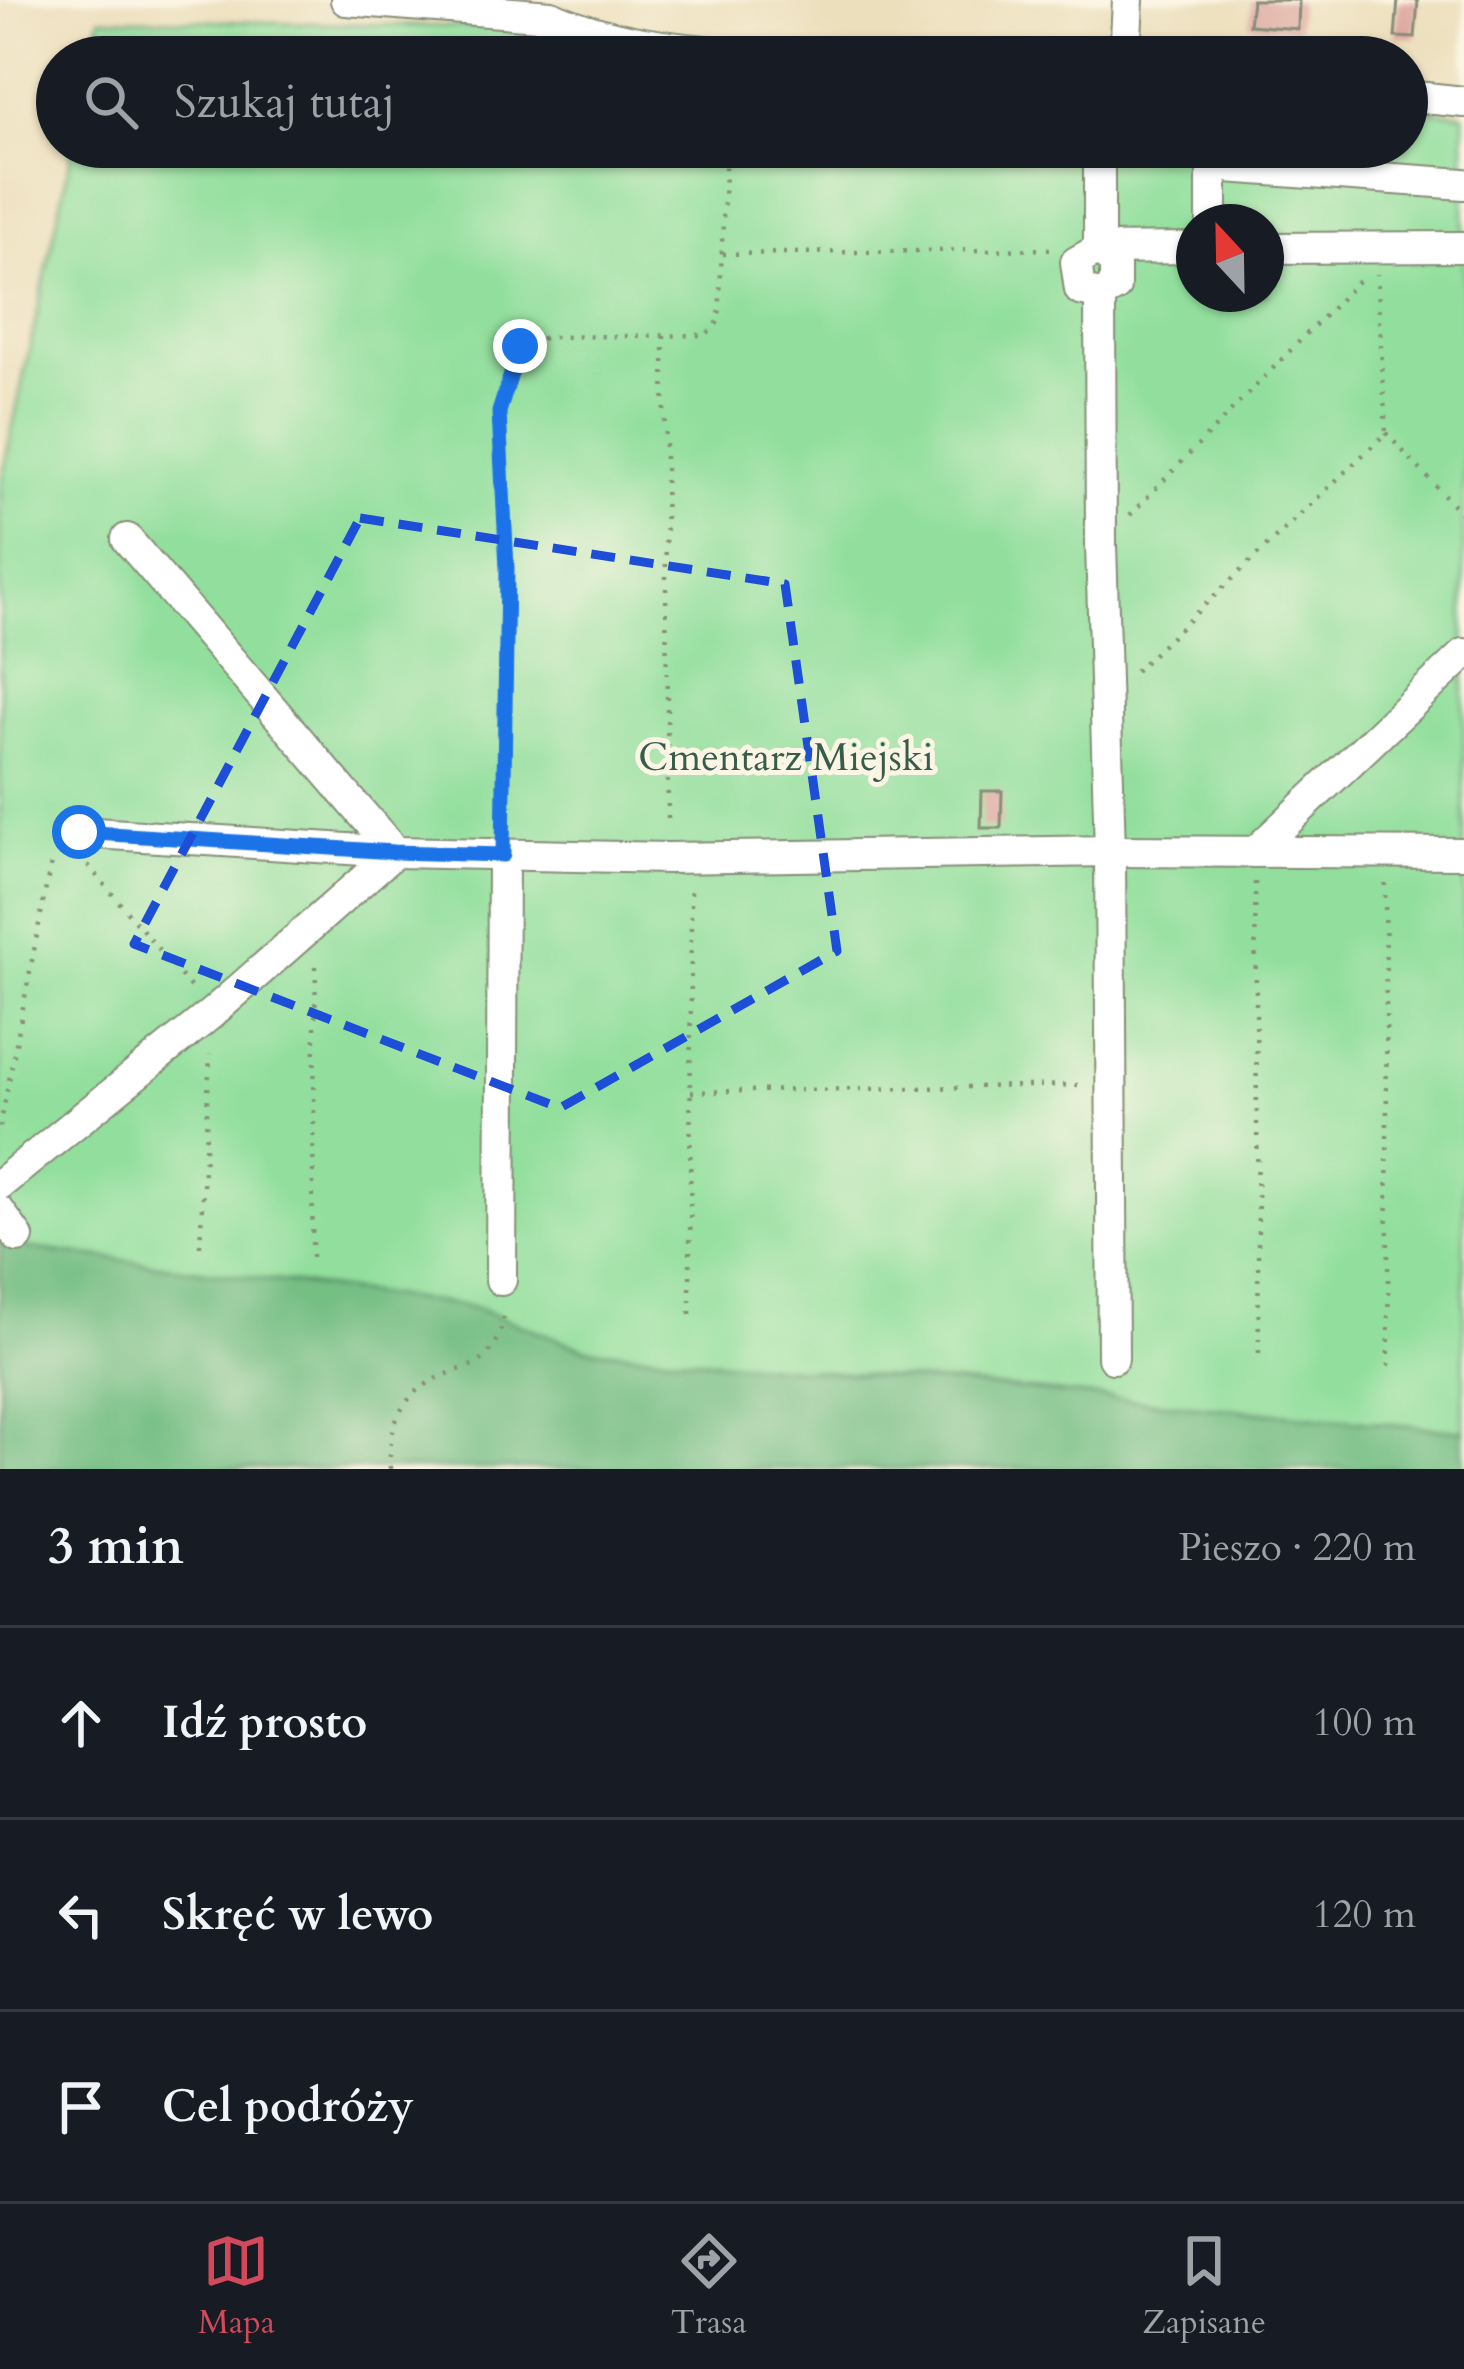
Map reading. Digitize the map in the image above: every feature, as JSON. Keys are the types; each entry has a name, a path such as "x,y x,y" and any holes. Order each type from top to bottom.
{"street":[{"path":"346,0 547,8 573,26 616,36"},
{"path":"1126,36 1128,0"},
{"path":"1428,98 1464,102"},
{"path":"1099,168 1099,248 1115,262 1114,287 1100,295 1113,1358"},
{"path":"1212,168 1213,204"},
{"path":"1315,168 1464,184"},
{"path":"1284,249 1383,255 1464,247"},
{"path":"1099,248 1176,248"},
{"path":"127,539 394,852"},
{"path":"1255,852 1464,654"},
{"path":"68,841 79,832 394,852 680,858 1110,851 1464,854"},
{"path":"0,1184 212,1013 394,852"},
{"path":"502,1280 503,855"}],"path":[{"path":"503,855 507,568 499,412 510,370 520,346 546,337 706,335 718,321 726,168"},
{"path":"724,254 1052,249"},
{"path":"1383,255 1386,433 1464,516"},
{"path":"1101,544 1383,255"},
{"path":"664,336 691,1092 690,1314"},
{"path":"1106,699 1386,433"},
{"path":"0,1127 53,853 68,841 212,1013 200,1246"},
{"path":"1255,852 1259,1354"},
{"path":"1385,853 1389,1375"},
{"path":"312,1257 317,922"},
{"path":"691,1092 1111,1084"},
{"path":"390,1469 389,1439 400,1409 424,1383 482,1360 505,1323 502,1280"}],"highlighted area":[{"path":"360,518 785,584 837,951 560,1108 134,944"}],"green space":[{"path":"100,18 590,30 630,36 96,36"},
{"name":"Cmentarz Miejski","path":"1428,111 1464,114 1464,1431 586,1349 472,1307 0,1244 0,486 68,168 1428,168"},
{"path":"0,1244 472,1307 586,1349 1464,1431 1464,1469 0,1469"}],"building":[{"path":"1252,0 1299,0 1298,29 1249,25"},
{"path":"1398,0 1418,0 1415,36 1395,36"},
{"path":"982,791 1002,791 1001,828 981,828"}],"route":[{"path":"79,832 503,855 507,568 499,412 520,346"}]}
